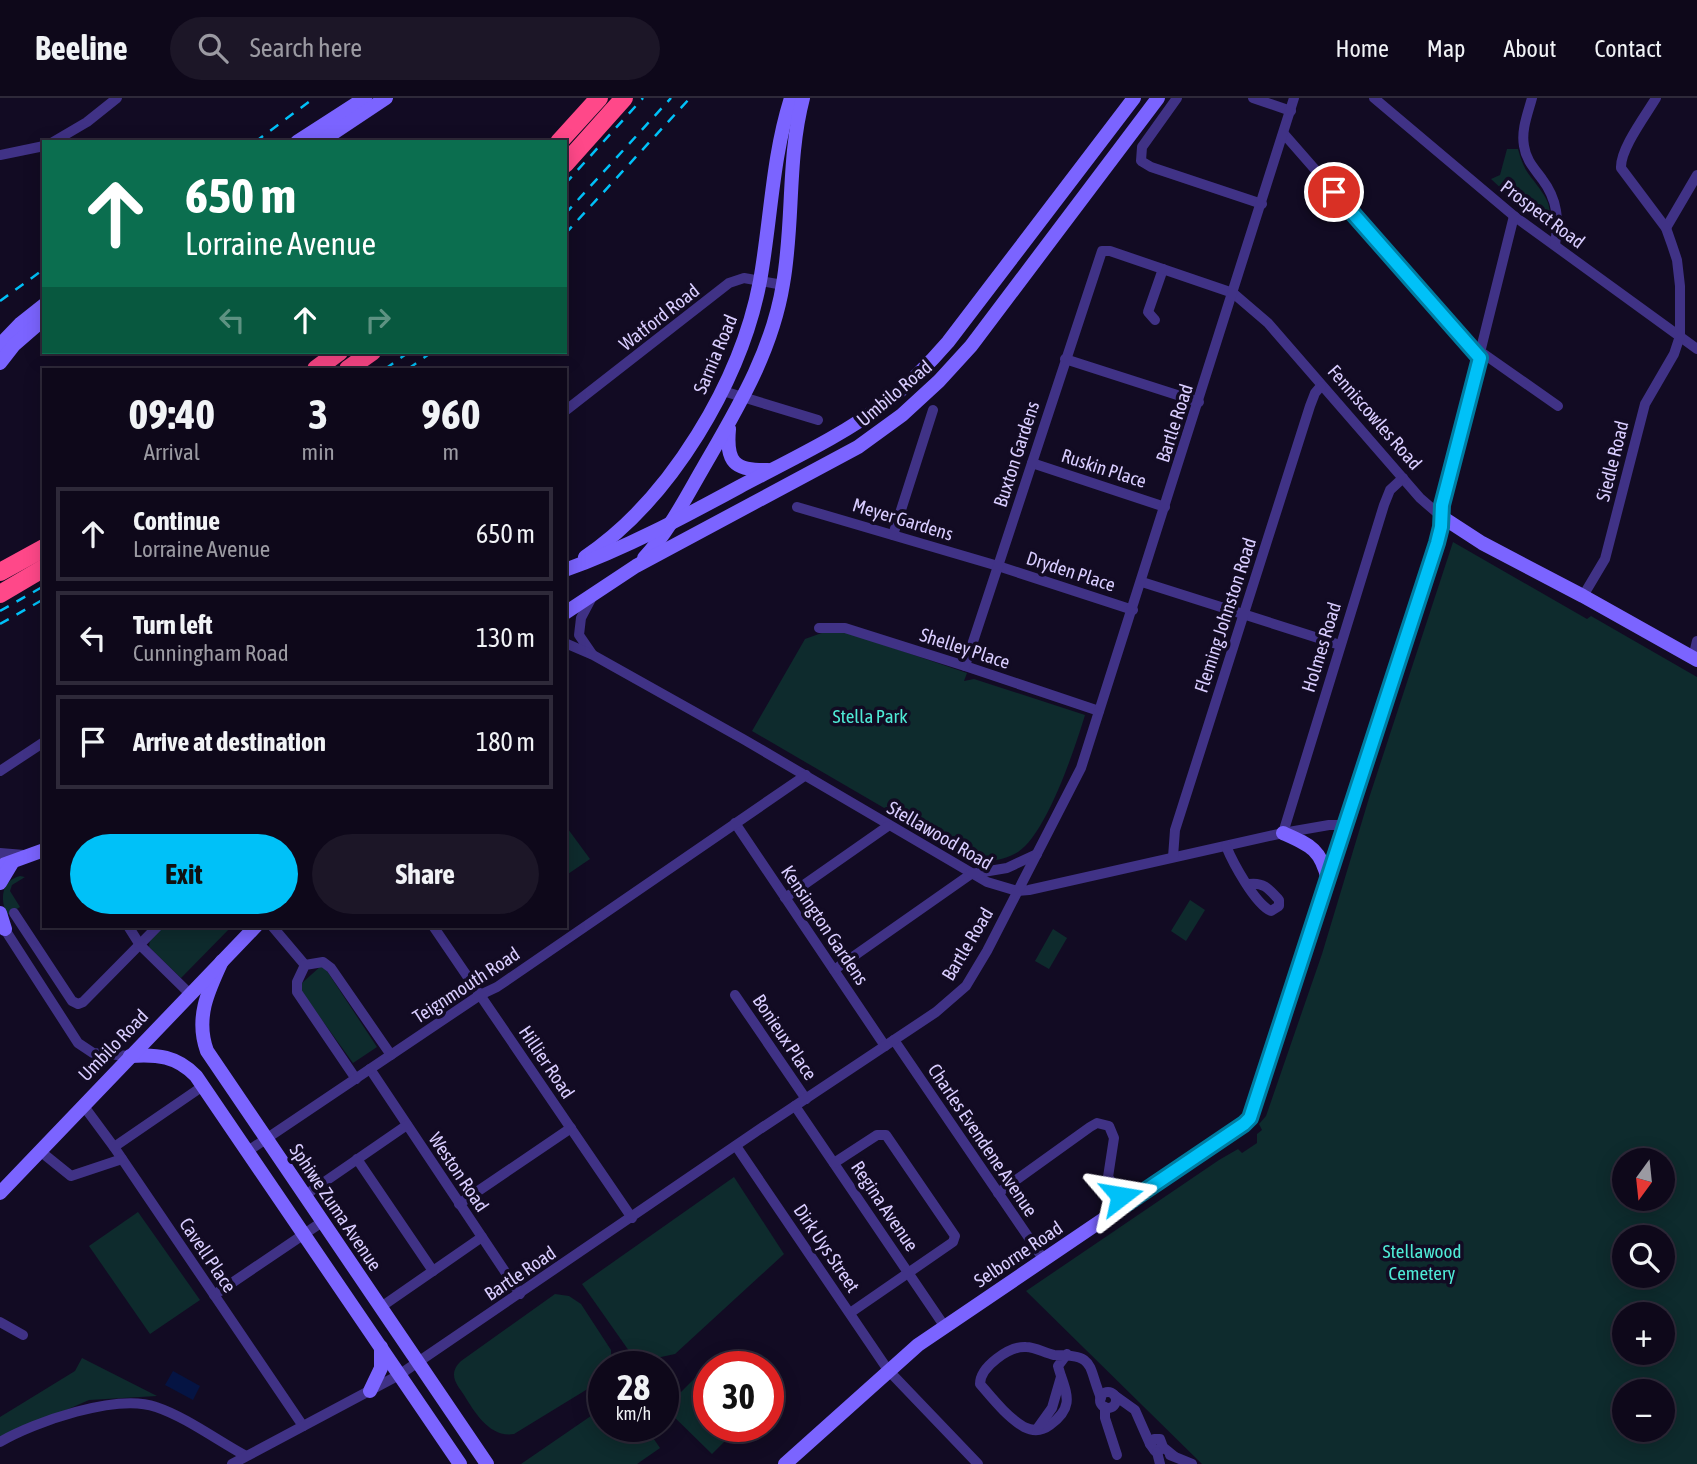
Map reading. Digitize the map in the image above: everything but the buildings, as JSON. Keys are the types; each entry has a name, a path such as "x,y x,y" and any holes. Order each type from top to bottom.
{"highway":[{"path":"561,140 599,98"},
{"path":"567,162 624,98"},
{"path":"317,368 336,354"},
{"path":"349,368 369,354"},
{"path":"0,572 42,549"},
{"path":"0,594 42,569"}],"main road":[{"path":"300,140 365,98"},
{"path":"323,140 386,98"},
{"name":"Sarnia Road","path":"567,569 606,542 668,477 723,391 747,335 760,280 775,163 791,98"},
{"path":"636,566 671,524 744,398 768,340 783,285 789,238 793,150 803,98"},
{"name":"Umbilo Road","path":"567,569 601,557 671,524 859,421 887,402 924,368 978,304 1134,98"},
{"name":"Umbilo Road","path":"567,612 636,566 858,447 902,415 939,381 971,346 1157,98"},
{"path":"0,345 42,307"},
{"path":"0,363 42,321"},
{"path":"729,424 727,445 731,460 748,470 772,470"},
{"name":"Fenniscowles Road","path":"1442,517 1482,543 1695,659"},
{"name":"Selborne Road","path":"785,1464 888,1370 945,1327 1250,1118 1347,825 1437,543 1442,517"},
{"path":"1283,832 1318,852 1328,881"},
{"path":"0,883 4,861 40,852"},
{"path":"2,925 7,913"},
{"name":"Umbilo Road","path":"0,1193 253,928"},
{"name":"Sphiwe Zuma Avenue","path":"222,961 209,989 201,1023 204,1043 214,1063 487,1464"},
{"path":"130,1056 166,1057 187,1067 200,1081 458,1462 477,1449"},
{"path":"200,1081 214,1063"},
{"path":"350,1303 369,1290"},
{"path":"370,1391 381,1368 380,1346"}],"street":[{"path":"56,140 117,98"},
{"path":"1177,98 1142,147 1141,161 1151,167 1262,204"},
{"path":"1254,98 1291,111"},
{"name":"Bartle Road","path":"232,1464 399,1375 936,1012 966,986 984,957 1076,780 1142,582 1294,98"},
{"name":"Prospect Road","path":"1374,98 1514,216 1697,349"},
{"path":"1532,98 1524,145 1528,160 1544,180 1556,204 1558,221 1555,245"},
{"path":"1656,98 1626,149 1621,168 1666,228 1677,260 1679,336"},
{"path":"1284,134 1480,355 1558,406"},
{"path":"0,155 42,146"},
{"path":"1666,228 1697,175"},
{"path":"1442,517 1442,505 1514,216"},
{"name":"Fenniscowles Road","path":"1100,254 1110,251 1233,293 1268,323 1420,498 1442,517"},
{"name":"Buxton Gardens","path":"965,666 1100,254"},
{"path":"1154,320 1148,312 1163,269"},
{"name":"Watford Road","path":"567,409 729,284 744,278 783,285"},
{"name":"Siedle Road","path":"1583,596 1605,559 1645,404 1674,354 1679,336"},
{"path":"1065,359 1199,402"},
{"name":"Fleming Johnston Road","path":"1173,858 1175,830 1310,406 1321,386"},
{"path":"723,391 818,420"},
{"path":"893,535 933,410"},
{"name":"Ruskin Place","path":"1032,463 1165,507"},
{"name":"Holmes Road","path":"1283,832 1384,505 1390,490 1403,478"},
{"name":"Meyer Gardens","path":"797,507 998,566"},
{"name":"Dryden Place","path":"998,566 1133,610"},
{"path":"1142,582 1340,645"},
{"path":"593,656 579,635 581,618 594,593"},
{"name":"Shelley Place","path":"819,628 845,628 1099,711"},
{"path":"1695,659 1697,641"},
{"name":"Stellawood Road","path":"567,644 806,775 888,826 995,886 1017,891 1283,832 1347,825"},
{"path":"0,771 42,743"},
{"name":"Teignmouth Road","path":"247,1151 480,995 497,987 806,775"},
{"name":"Kensington Gardens","path":"735,823 834,970 890,1043"},
{"path":"785,898 888,826"},
{"path":"1226,846 1234,864 1249,884"},
{"path":"834,970 971,874 1007,868 1037,853"},
{"path":"7,913 72,1001 78,1004 156,928"},
{"path":"2,925 78,1043 93,1053 130,1056"},
{"path":"129,928 141,945 189,993"},
{"path":"274,928 305,965"},
{"name":"Hillier Road","path":"434,928 632,1218"},
{"path":"305,965 323,962 331,968 391,1055"},
{"path":"305,965 297,992 356,1079"},
{"name":"Bonieux Place","path":"735,995 806,1099"},
{"name":"Charles Evendene Avenue","path":"890,1043 1044,1260"},
{"name":"Weston Road","path":"370,1069 520,1294"},
{"path":"114,1147 200,1081"},
{"name":"Cavell Place","path":"83,1105 303,1426"},
{"name":"Regina Avenue","path":"795,1106 945,1327"},
{"path":"998,1193 1090,1127 1102,1124 1109,1126 1113,1134 1108,1177 1127,1203"},
{"path":"304,1196 407,1125"},
{"path":"459,1204 571,1128"},
{"path":"834,1163 877,1135 883,1134 955,1236 955,1239 850,1313"},
{"name":"Dirk Uys Street","path":"736,1146 888,1370 978,1464"},
{"path":"40,1151 71,1176 122,1159"},
{"path":"357,1159 433,1271"},
{"path":"214,1295 322,1222"},
{"path":"381,1307 482,1237"},
{"path":"0,1322 23,1335"},
{"path":"1067,1354 1059,1362 1060,1373 1052,1408 1044,1422 1035,1430 1023,1426 1004,1411 980,1384 981,1375 1008,1352 1027,1347 1054,1355 1067,1354 1078,1356 1086,1361 1096,1382 1111,1400 1135,1410 1158,1447 1160,1464"},
{"path":"1043,1352 1060,1373"},
{"path":"1111,1400 1103,1413 1117,1455"},
{"path":"0,1442 49,1419 83,1409 146,1404 165,1411 246,1457"},
{"path":"1158,1447 1192,1464"}],"green space":[{"path":"1507,149 1518,149 1526,170 1545,196 1550,210 1545,224 1491,179 1500,175"},
{"name":"Stellawood Cemetery","path":"1453,542 1587,619 1591,616 1697,677 1697,1464 1202,1464 1026,1291 1219,1160 1238,1149 1242,1153 1257,1143 1257,1134 1262,1130 1259,1124 1266,1116 1322,954 1369,798"},
{"name":"Stella Park","path":"830,630 843,631 967,673 964,681 974,679 1085,715 1059,789 1039,827 1018,852 994,860 970,858 752,731 805,639"},
{"path":"567,828 590,859 567,875"},
{"path":"20,876 25,877 12,885 10,891 20,907 7,915 3,903 4,891 9,882"},
{"path":"1190,900 1205,910 1186,941 1171,931"},
{"path":"161,928 230,928 181,978 149,947 150,939"},
{"path":"1053,929 1067,938 1049,969 1035,961"},
{"path":"321,966 325,968 377,1047 353,1063 301,991 302,983"},
{"path":"734,1177 784,1254 678,1351 629,1351 582,1284"},
{"path":"138,1212 200,1300 150,1334 89,1246"},
{"path":"555,1294 569,1296 581,1304 611,1350 588,1351 588,1389 514,1434 505,1434 491,1428 473,1409 456,1383 454,1375 461,1361"},
{"path":"82,1358 157,1396 89,1400 0,1439 0,1417 75,1371"},
{"path":"693,1380 693,1435 679,1422 679,1394"},
{"path":"588,1418 588,1442 656,1442 660,1448 637,1464 521,1464"},
{"path":"700,1442 724,1442 712,1454"}],"shaded area":[{"path":"173,1371 200,1386 193,1400 165,1385"}],"railway":[{"path":"258,140 314,98"},
{"path":"567,182 643,98"},
{"path":"567,212 671,98"},
{"path":"567,232 690,98"},
{"path":"0,301 42,270"},
{"path":"386,368 406,354"},
{"path":"409,368 429,354"},
{"path":"0,611 42,587"},
{"path":"0,624 42,600"}],"route":[{"path":"1121,1196 1127,1203 1250,1118 1437,543 1442,505 1480,358 1334,192"}]}
